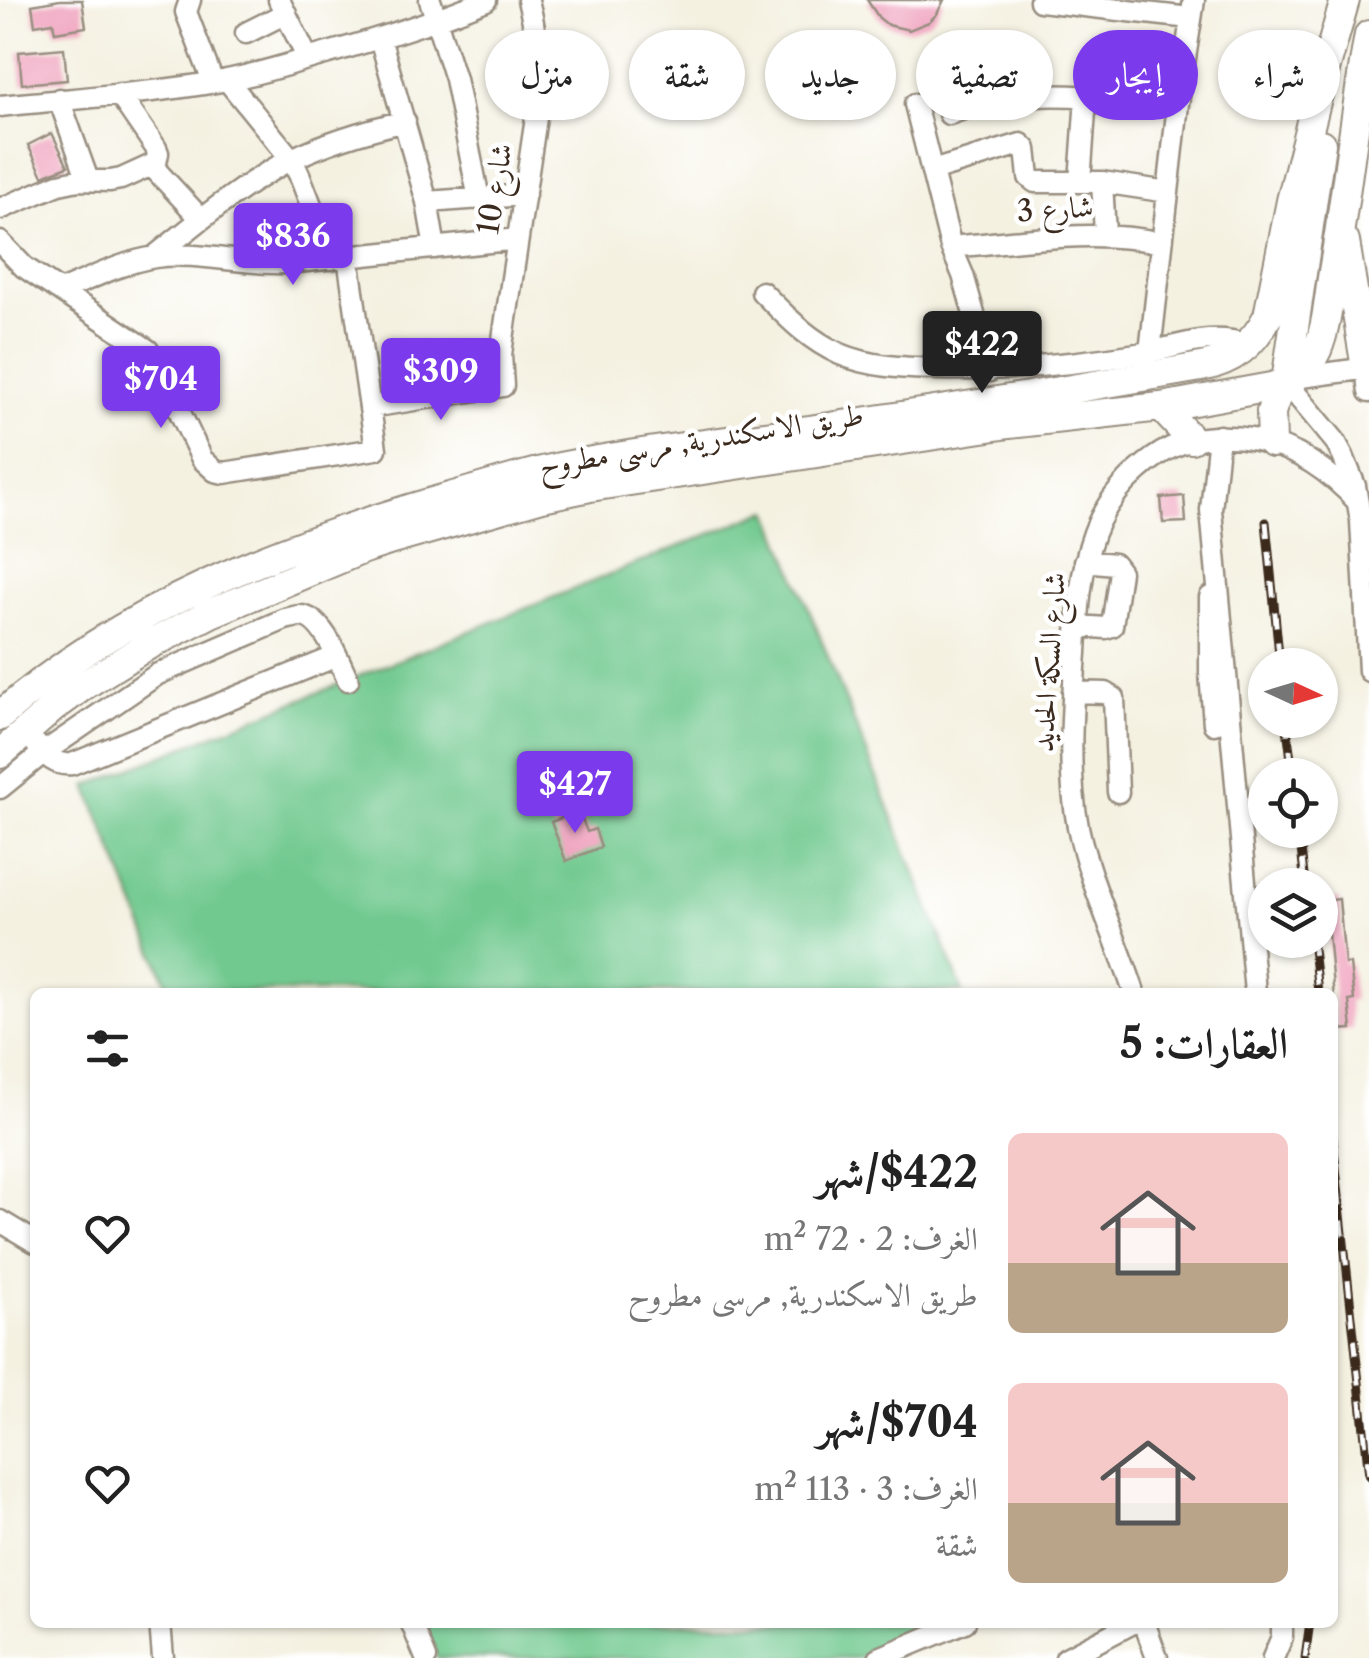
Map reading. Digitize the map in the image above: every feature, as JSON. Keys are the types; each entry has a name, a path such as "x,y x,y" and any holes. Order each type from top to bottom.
{"main road":[{"path":"1336,30 1345,0"},
{"path":"1287,382 1312,360 1321,337 1369,35"},
{"path":"1249,345 1268,316 1312,120"},
{"path":"1272,443 1271,412 1287,382 1321,150 1319,120"},
{"path":"1342,221 1368,376"},
{"name":"طريق الاسكندرية, مرسى مطروح","path":"0,716 63,665 145,615 199,588 352,525 561,467 1182,371 1227,360 1249,345"},
{"name":"طريق الاسكندرية, مرسى مطروح","path":"0,754 34,742 82,686 211,613 361,550 542,497 1009,424 1161,407 1287,382"},
{"path":"1161,407 1206,438"}],"street":[{"path":"0,242 24,266 148,350 202,459 215,471 232,474 376,450 340,258 291,159 220,81 186,12 190,0"},
{"path":"0,106 220,81 380,38 434,10 486,0"},
{"name":"شارع 10","path":"370,407 503,386 501,355 537,111 538,48 528,0"},
{"path":"1040,1 1192,9"},
{"path":"246,32 282,7 308,59"},
{"path":"434,10 459,94 480,199"},
{"path":"380,38 427,202 434,248"},
{"path":"0,209 59,184 110,182 156,163 158,153 119,94"},
{"path":"59,99 88,180"},
{"path":"920,120 951,247 963,275 990,371"},
{"path":"1080,182 1084,120"},
{"path":"1150,352 1176,120"},
{"path":"154,258 201,219 291,159 348,136 405,121"},
{"path":"932,170 1021,144 1035,182 1102,182 1168,192"},
{"path":"152,166 201,219"},
{"path":"1102,182 1105,234"},
{"path":"427,202 525,195"},
{"name":"شارع 3","path":"951,247 1105,234 1162,242"},
{"path":"60,291 154,258 179,256 264,264 518,239"},
{"path":"762,292 820,344 859,360 914,368 990,371 1048,367 1213,338 1249,345"},
{"path":"1287,382 1368,376"},
{"path":"1287,382 1334,442 1350,470 1362,521 1369,671"},
{"path":"1255,988 1206,438 1237,437 1272,443 1311,460 1358,502"},
{"name":"شارع السكة الحديد","path":"1133,988 1091,876 1078,825 1072,774 1073,692 1086,561 1096,529 1112,500 1135,474 1161,454 1206,438"},
{"path":"1214,724 1208,608 1217,557"},
{"path":"1078,626 1112,626 1120,572 1114,564 1086,561"},
{"path":"0,788 34,742 158,674 285,619 312,619 322,629 348,680"},
{"path":"34,742 53,762 72,764 337,656"},
{"path":"1073,692 1106,693 1114,698 1118,792"},
{"path":"0,1221 30,1239"},
{"path":"160,1628 163,1658"},
{"path":"414,1628 426,1658"},
{"path":"879,1658 951,1628"},
{"path":"1066,1658 1124,1628"},
{"path":"1146,1628 1156,1658"},
{"path":"1274,1658 1282,1628"}],"green space":[{"path":"769,510 961,988 168,988 87,786"},
{"path":"424,1628 933,1628 858,1658 437,1658"}],"building":[{"path":"82,0 86,27 55,32 53,22 35,25 32,5"},
{"path":"867,0 944,0 929,22 909,30 888,25"},
{"path":"64,48 67,80 22,84 19,52"},
{"path":"52,133 68,166 43,176 28,145"},
{"path":"1184,496 1186,522 1163,523 1161,498"},
{"path":"579,811 587,832 595,829 601,847 566,861 551,822"},
{"path":"1339,899 1345,964 1350,964 1354,1000 1349,1001 1352,1029 1338,1030 1338,988 1333,988 1330,958 1338,958"}],"railway":[{"path":"1266,522 1278,648"},
{"path":"1288,738 1291,758"},
{"path":"1301,848 1303,868"},
{"path":"1314,958 1318,988"},
{"path":"1338,1187 1369,1476"},
{"path":"1305,1658 1309,1628"}]}
